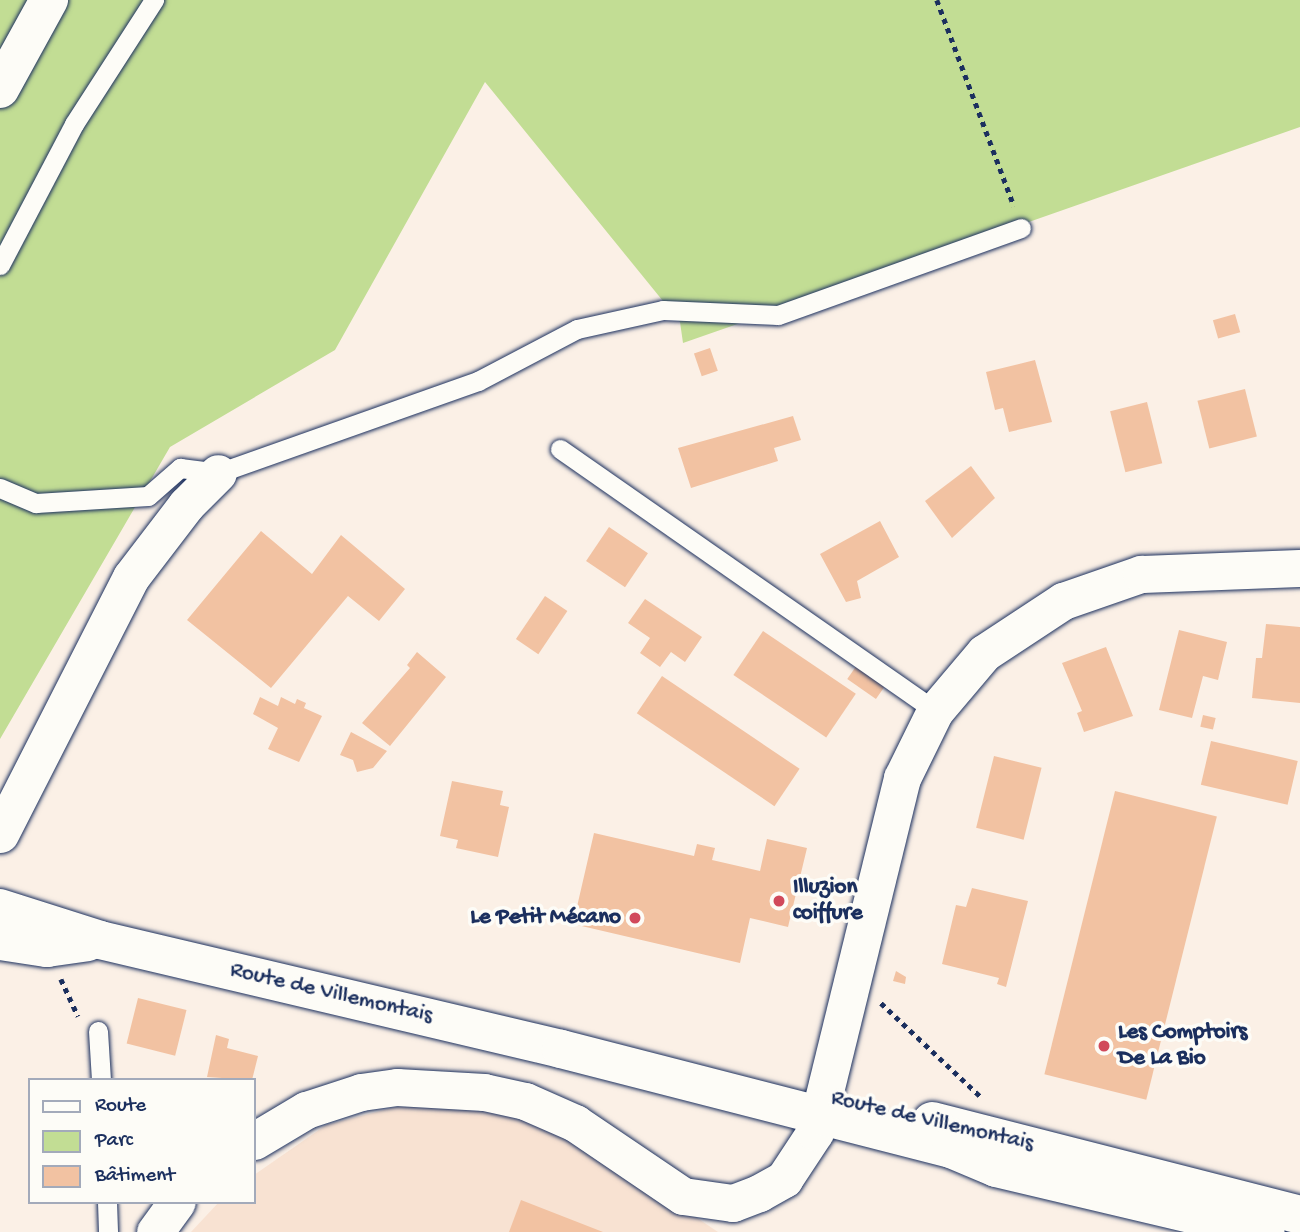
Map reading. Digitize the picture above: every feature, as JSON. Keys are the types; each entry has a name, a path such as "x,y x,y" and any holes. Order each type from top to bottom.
{"main road":[{"path":"0,89 49,0"},
{"name":"Route de Villemontais","path":"0,908 100,940 561,1049 625,1055 822,1106 1163,1207 1266,1232"},
{"path":"0,941 47,948 100,940"},
{"name":"Route de Villemontais","path":"1163,1207 1300,1215"}],"street":[{"path":"0,834 131,577 186,505 218,473"},
{"path":"256,1140 306,1110 361,1092 397,1087 484,1092 525,1101 575,1123 684,1196 733,1203 784,1179 805,1151 822,1106 902,778 935,712 984,653 1063,601 1141,574 1300,568"},
{"path":"155,1232 176,1204"}],"lane":[{"path":"0,265 74,124 154,0"},
{"path":"0,488 36,503 148,496 180,468 218,473 478,381 577,329 663,310 778,315 1021,228"},
{"path":"559,449 935,712"},
{"path":"98,1031 101,1078"},
{"path":"107,1204 108,1232"}],"path":[{"path":"937,0 1021,228"},
{"path":"852,987 876,998 985,1100"}],"shaded area":[{"path":"411,1103 488,1106 584,1142 718,1232 191,1232 217,1204 256,1204 256,1174 326,1125"}],"green space":[{"path":"0,0 1300,0 1300,127 683,343 680,322 485,82 335,350 170,447 0,739"}],"building":[{"path":"1235,314 1240,332 1218,339 1213,320"},
{"path":"710,348 718,371 702,376 694,354"},
{"path":"1035,360 1052,422 1009,432 1003,408 995,410 986,372"},
{"path":"1245,389 1257,437 1209,448 1197,401"},
{"path":"1147,402 1162,463 1125,472 1110,411"},
{"path":"793,416 801,440 774,448 778,461 691,488 678,448"},
{"path":"971,466 995,498 952,538 925,501"},
{"path":"880,521 899,557 857,581 861,598 846,602 820,554"},
{"path":"609,527 648,553 625,587 586,561"},
{"path":"261,531 312,574 341,535 405,589 379,621 348,596 271,688 187,620"},
{"path":"545,596 567,611 538,654 516,639"},
{"path":"645,599 702,637 685,662 671,652 660,667 640,653 650,638 628,623"},
{"path":"1266,624 1300,627 1300,703 1252,698 1256,658 1262,658"},
{"path":"1179,630 1227,642 1218,680 1203,676 1192,718 1159,710"},
{"path":"763,631 856,694 826,738 733,675"},
{"path":"1106,647 1133,716 1084,732 1077,713 1082,711 1062,663"},
{"path":"417,652 446,677 390,746 362,723 410,668 407,665"},
{"path":"857,665 886,685 876,699 847,679"},
{"path":"662,676 800,769 774,806 637,713"},
{"path":"260,697 278,706 281,697 295,704 297,699 306,703 304,708 322,716 299,762 268,749 278,728 253,714"},
{"path":"1203,715 1216,718 1213,730 1200,727"},
{"path":"351,732 387,751 373,768 357,772 353,760 340,755"},
{"path":"1211,741 1298,761 1288,805 1201,785"},
{"path":"994,756 1042,768 1024,840 976,828"},
{"path":"452,781 503,791 500,805 509,807 498,857 456,848 458,840 440,836"},
{"path":"1115,791 1217,816 1146,1100 1044,1074"},
{"path":"594,833 694,856 697,844 715,848 712,860 760,871 767,839 807,848 788,927 750,918 740,963 573,924"},
{"path":"972,888 1028,901 1006,987 997,984 999,978 942,964 956,905 966,907"},
{"path":"896,971 906,977 905,984 893,981"},
{"path":"138,998 187,1010 175,1056 127,1044"},
{"path":"216,1035 229,1039 227,1048 258,1056 252,1078 207,1077"},
{"path":"521,1200 603,1232 509,1232"}],"place":[{"name":"Illuzion coiffure","path":"779,901"},
{"name":"Le Petit Mécano","path":"635,918"},
{"name":"Les Comptoirs De La Bio","path":"1104,1046"}]}
